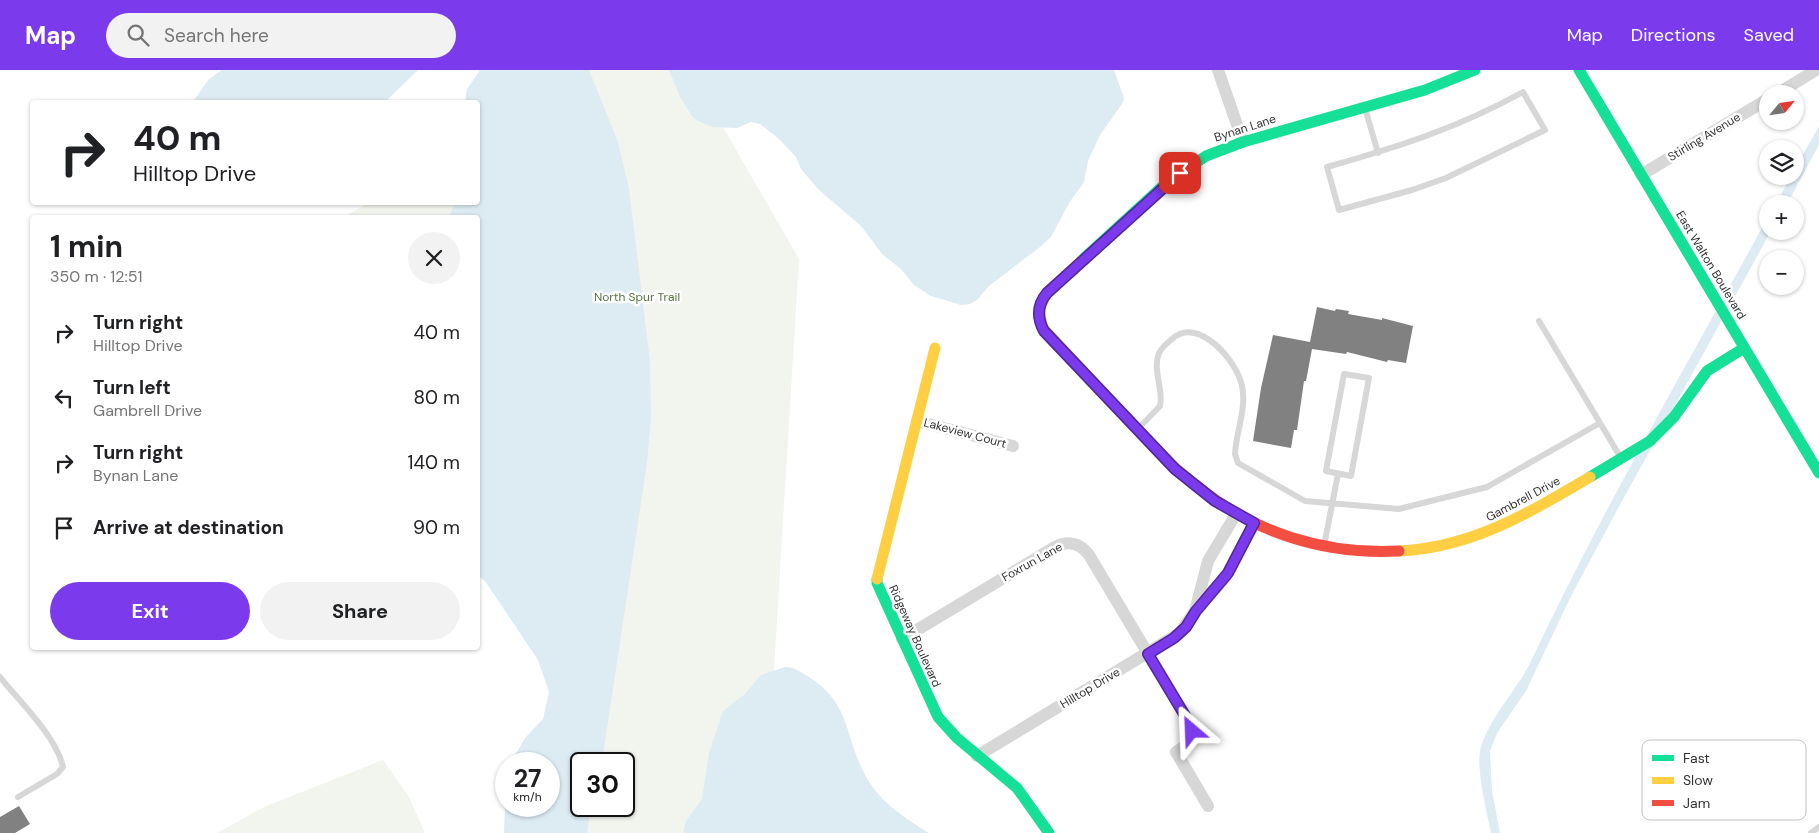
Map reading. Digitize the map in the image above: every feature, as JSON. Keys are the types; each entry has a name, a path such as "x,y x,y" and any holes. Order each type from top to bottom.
{"street":[{"path":"1218,70 1243,142"},
{"name":"Bynan Lane","path":"1044,331 1039,314 1040,305 1047,293 1172,178 1206,156 1243,142 1425,90 1474,70"},
{"name":"East Walton Boulevard","path":"1579,70 1819,473"},
{"path":"1792,85 1816,70"},
{"name":"Stirling Avenue","path":"1642,175 1759,104"},
{"name":"Gambrell Drive","path":"1044,331 1192,484 1236,514 1293,539 1324,547 1358,551 1400,551 1440,547 1498,529 1528,514 1650,441 1667,426 1707,371 1744,348"},
{"name":"Ridgeway Boulevard","path":"935,348 877,574 879,587 936,716 952,736 1015,786 1049,833"},
{"name":"Lakeview Court","path":"917,421 1013,446"},
{"name":"Hilltop Drive","path":"1196,611 1208,561 1236,514"},
{"name":"Hilltop Drive","path":"977,756 1180,633 1196,611 1225,578 1254,523"},
{"name":"Foxrun Lane","path":"902,638 1055,547 1068,543 1078,545 1086,551 1148,654"},
{"path":"1148,654 1190,724 1191,738 1183,748 1176,752 1208,806"}],"lane":[{"path":"1523,92 1546,130 1446,178 1412,190 1339,210 1327,167 1378,153 1441,132 1523,92"},
{"path":"1365,108 1378,153"},
{"path":"1539,321 1621,459"},
{"path":"1138,430 1160,406 1157,370 1161,351 1178,334 1185,331 1195,332 1207,338 1231,363 1240,379 1243,397 1234,454 1238,463 1305,501 1399,509 1488,487 1600,422"},
{"path":"1344,374 1369,378 1351,476 1338,474 1326,471 1344,374"},
{"path":"1324,547 1338,474"},
{"path":"0,677 38,721 61,759 63,767 57,774 18,797"},
{"path":"1811,833 1819,827"}],"green space":[{"name":"North Spur Trail","path":"576,70 690,70 799,259 764,833 567,833 570,816 635,817 635,752 582,752 587,723 480,227 480,215 348,215 365,205 480,205 480,199"},
{"path":"383,760 409,797 425,833 217,833 264,807"}],"shaded area":[{"path":"222,70 418,70 387,100 194,100 209,79"},
{"path":"480,70 589,70 618,142 629,189 650,361 651,418 647,463 604,748 603,752 570,752 570,817 589,817 587,833 504,833 505,817 560,817 560,752 517,752 525,738 543,719 549,692 538,660 485,581 480,577 480,215 450,215 454,205 480,205 480,100 465,100 467,89"},
{"path":"669,70 1114,70 1124,98 1122,104 1100,135 1088,161 1084,182 1069,203 1051,237 989,286 977,300 970,304 961,305 931,296 914,285 901,269 882,254 861,226 819,190 801,169 796,157 779,139 760,124 751,122 737,128 713,127 698,121 692,116 680,97"},
{"path":"1819,126 1819,145 1804,173 1804,153"},
{"path":"1786,185 1797,185 1792,195 1781,195"},
{"path":"1759,233 1759,240 1766,240 1571,596 1526,691 1497,733 1490,751 1492,791 1500,833 1491,833 1479,766 1481,747 1485,735 1526,670 1587,547"},
{"path":"785,667 795,669 809,677 832,697 839,708 863,771 876,791 891,807 929,833 683,833 686,821 702,799 709,753 723,711 745,694 761,675"}],"building":[{"path":"1317,307 1335,311 1336,309 1349,311 1348,314 1382,320 1382,318 1413,326 1406,363 1388,360 1387,362 1347,352 1346,354 1312,349 1306,381 1304,381 1297,430 1294,430 1291,448 1253,441 1261,388 1273,335 1310,342"},
{"path":"19,806 30,824 15,833 0,833 0,817"}],"traffic: fast":[{"path":"1081,261 1165,184 1206,156 1243,142 1425,90 1475,70"},
{"path":"1579,70 1819,473"},
{"path":"1590,477 1650,441 1674,417 1707,371 1744,348"},
{"path":"877,579 877,583 938,717 957,738 1017,788 1049,833"}],"traffic: slow":[{"path":"1081,261 1047,293 1039,310 1043,328 1167,461 1196,485"},
{"path":"877,579 935,348"},
{"path":"1399,551 1451,543 1475,536 1522,515 1590,477"}],"traffic: jam":[{"path":"1196,485 1218,502 1241,516 1291,538 1317,545 1344,549 1399,551"}],"route":[{"path":"1180,173 1157,191 1047,293 1040,305 1039,314 1044,331 1166,461 1203,493 1225,508 1254,523 1222,583 1196,611 1180,633 1148,654 1190,724 1192,731"}]}
